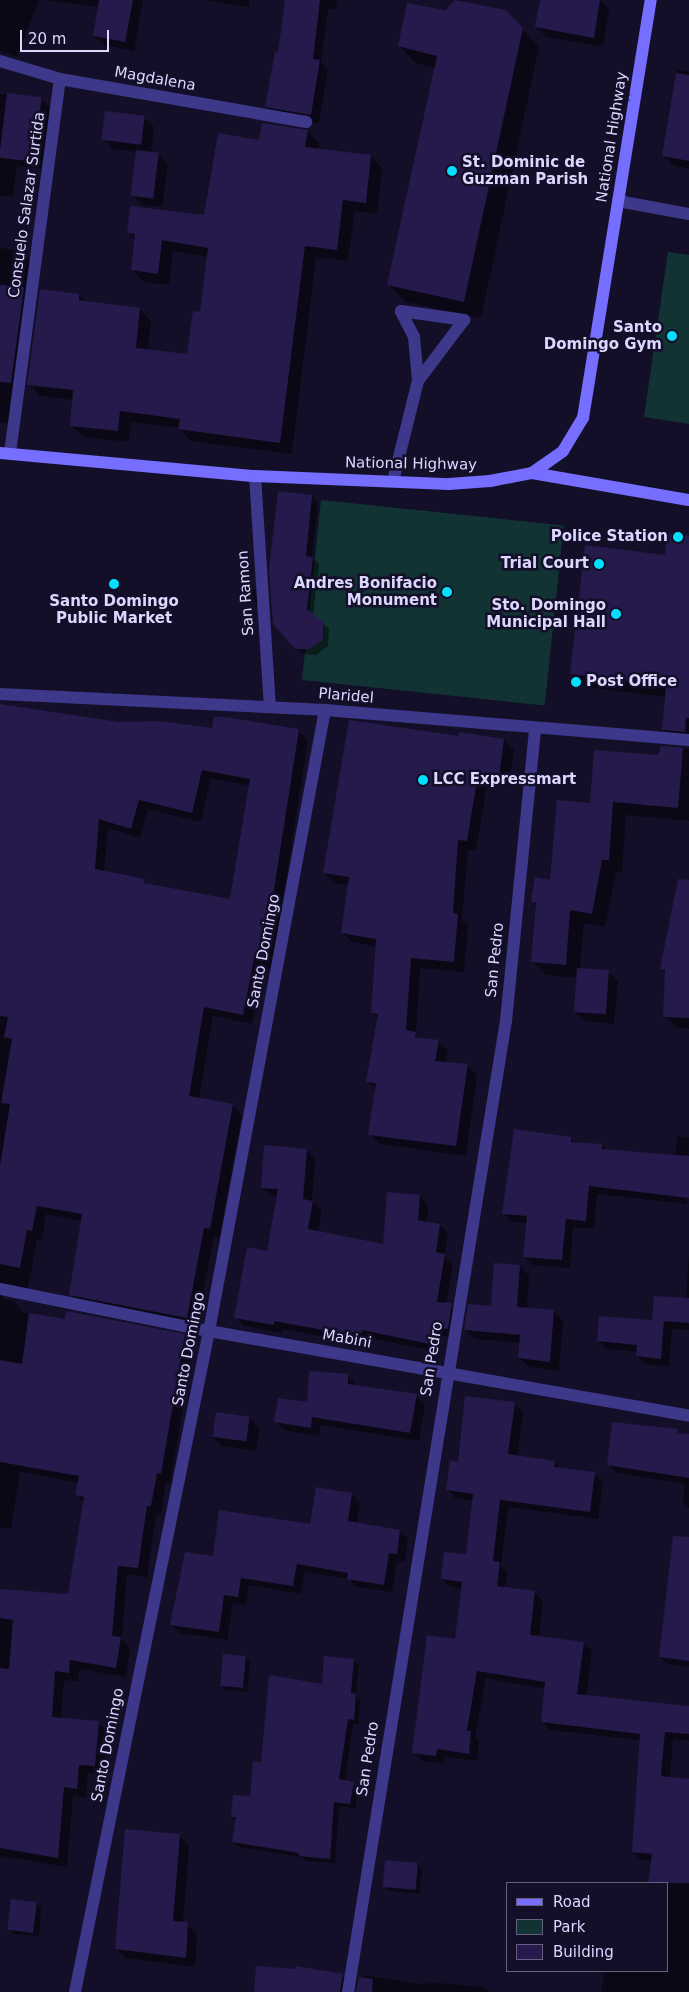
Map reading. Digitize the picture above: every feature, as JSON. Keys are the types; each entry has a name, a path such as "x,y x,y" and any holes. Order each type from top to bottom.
{"main road":[{"name":"National Highway","path":"5,453 254,476 393,481 490,481 532,473 563,451 583,418 651,0"},
{"path":"532,473 689,500"}],"street":[{"name":"Magdalena","path":"0,61 60,79 306,122"},
{"name":"Consuelo Salazar Surtida","path":"5,453 60,79"},
{"path":"618,201 689,214"},
{"path":"393,481 418,381 414,337 400,311 464,320 418,381"},
{"name":"San Ramon","path":"254,476 270,707"},
{"name":"Plaridel","path":"0,694 325,710 535,730 689,740"},
{"name":"Santo Domingo","path":"75,1992 209,1331 325,710"},
{"name":"San Pedro","path":"348,1992 446,1372 506,1021 535,730"},
{"name":"Mabini","path":"0,1288 209,1331 689,1416"}],"green space":[{"name":"Santo Domingo Gym","path":"668,252 689,255 689,424 644,417"},
{"path":"321,500 564,526 545,706 302,680"}],"building":[{"path":"99,0 133,0 125,42 93,36"},
{"path":"285,0 320,0 313,59 320,60 311,115 265,107 275,52 278,53"},
{"name":"St. Dominic de Guzman Parish","path":"455,0 506,10 523,28 464,302 387,285 437,56 398,46 407,3 445,10"},
{"path":"540,0 600,0 594,38 535,27"},
{"path":"676,73 689,75 689,161 662,156"},
{"path":"7,93 42,97 34,162 0,158"},
{"path":"105,111 145,116 141,145 101,140"},
{"path":"262,123 308,130 305,147 371,155 366,203 343,200 337,250 305,246 280,443 178,429 180,419 120,411 118,431 70,426 73,390 27,385 40,289 79,294 79,300 140,308 136,348 187,354 193,311 200,312 208,248 162,240 158,274 131,270 135,234 127,233 130,206 204,215 218,133 259,140"},
{"path":"136,150 159,153 153,198 130,196"},
{"path":"0,285 24,287 11,383 0,382"},
{"path":"278,491 312,495 306,556 313,557 307,609 323,622 323,640 309,649 295,649 273,624 269,569"},
{"name":"Sto. Domingo Municipal Hall","path":"667,533 689,536 689,718 686,718 685,732 662,730 666,686 570,674 585,545 665,555"},
{"path":"0,704 119,722 160,721 212,728 214,717 224,717 299,729 263,961 254,959 243,1015 204,1007 189,1096 233,1104 210,1229 204,1228 187,1318 69,1295 82,1214 37,1206 32,1231 27,1230 20,1268 0,1264 0,1166 10,1104 1,1103 12,1039 4,1037 8,1017 0,1016","holes":["202,770 250,779 230,899 144,883 145,879 95,869 99,819 131,829 139,800 192,813"]},
{"path":"349,720 459,736 459,732 504,739 499,778 478,775 467,841 458,840 453,913 458,914 454,962 411,958 406,1030 416,1032 415,1037 439,1040 435,1061 468,1064 456,1146 368,1135 376,1083 366,1082 378,1014 371,1013 376,939 341,933 349,877 323,873"},
{"path":"661,746 683,748 678,808 613,802 609,860 602,860 592,914 570,910 566,965 531,962 536,903 531,902 535,877 550,880 557,800 590,803 594,750 658,755"},
{"path":"678,879 689,880 689,1018 663,1017 665,970 660,969"},
{"path":"577,968 609,970 606,1014 574,1012"},
{"path":"514,1129 571,1137 571,1142 602,1144 602,1149 689,1156 689,1198 589,1186 586,1221 566,1219 562,1260 523,1257 527,1216 502,1214"},
{"path":"264,1145 307,1149 303,1199 313,1201 308,1229 383,1244 387,1192 420,1195 418,1220 440,1224 436,1252 445,1254 437,1302 452,1303 448,1329 432,1328 430,1344 362,1330 361,1333 352,1332 351,1335 274,1321 274,1325 234,1318 247,1247 267,1251 278,1189 261,1188"},
{"path":"494,1263 520,1265 517,1307 554,1310 550,1362 518,1358 520,1335 464,1330 468,1304 491,1306"},
{"path":"654,1296 689,1298 689,1323 664,1321 661,1359 636,1356 637,1345 597,1341 599,1316 652,1320"},
{"path":"66,1311 185,1334 161,1474 157,1473 151,1506 147,1506 138,1568 118,1566 112,1636 121,1637 116,1668 70,1660 69,1673 55,1671 52,1717 99,1721 95,1766 79,1765 77,1789 64,1787 58,1858 0,1848 0,1668 9,1669 13,1620 0,1618 0,1589 68,1594 84,1497 75,1495 79,1476 0,1462 0,1360 22,1364 29,1313 65,1319"},
{"path":"309,1371 348,1374 348,1384 417,1394 410,1433 312,1417 311,1428 274,1422 278,1398 307,1402"},
{"path":"465,1396 515,1402 508,1454 555,1461 554,1467 595,1472 590,1512 500,1500 493,1561 500,1562 497,1586 535,1591 530,1635 584,1642 577,1694 689,1706 689,1734 665,1732 661,1776 689,1779 689,1883 648,1882 652,1854 632,1852 640,1734 541,1722 545,1682 477,1671 467,1731 471,1731 469,1754 437,1749 436,1756 412,1753 427,1635 455,1639 462,1582 441,1579 444,1552 466,1554 473,1494 446,1490 450,1460 458,1462"},
{"path":"216,1412 250,1417 246,1441 213,1437"},
{"path":"612,1422 678,1429 677,1433 689,1434 689,1478 607,1465"},
{"path":"316,1487 352,1493 348,1521 400,1530 397,1554 389,1553 384,1585 347,1579 348,1573 297,1564 293,1586 241,1578 238,1597 224,1595 219,1632 170,1625 185,1552 213,1556 219,1510 310,1524"},
{"path":"673,1536 689,1537 689,1661 659,1657"},
{"path":"223,1654 246,1656 243,1688 220,1686"},
{"path":"324,1656 354,1659 351,1693 356,1694 354,1720 348,1719 339,1779 354,1782 350,1804 334,1802 330,1859 299,1856 299,1853 232,1842 236,1817 231,1817 233,1795 250,1796 253,1762 261,1762 269,1675 322,1684"},
{"path":"125,1829 180,1834 173,1921 188,1922 186,1958 115,1949"},
{"path":"385,1860 418,1863 416,1890 383,1887"},
{"path":"11,1899 37,1902 33,1933 7,1930"},
{"path":"256,1966 295,1969 296,1966 343,1974 340,1992 254,1992"},
{"path":"359,1977 373,1979 372,1992 356,1992"}],"place":[{"name":"St. Dominic de Guzman Parish","path":"452,171"},
{"name":"Santo Domingo Gym","path":"672,336"},
{"name":"Police Station","path":"678,537"},
{"name":"Trial Court","path":"599,564"},
{"name":"Santo Domingo Public Market","path":"114,584"},
{"name":"Andres Bonifacio Monument","path":"447,592"},
{"name":"Sto. Domingo Municipal Hall","path":"616,614"},
{"name":"Post Office","path":"576,682"},
{"name":"LCC Expressmart","path":"423,780"}]}
